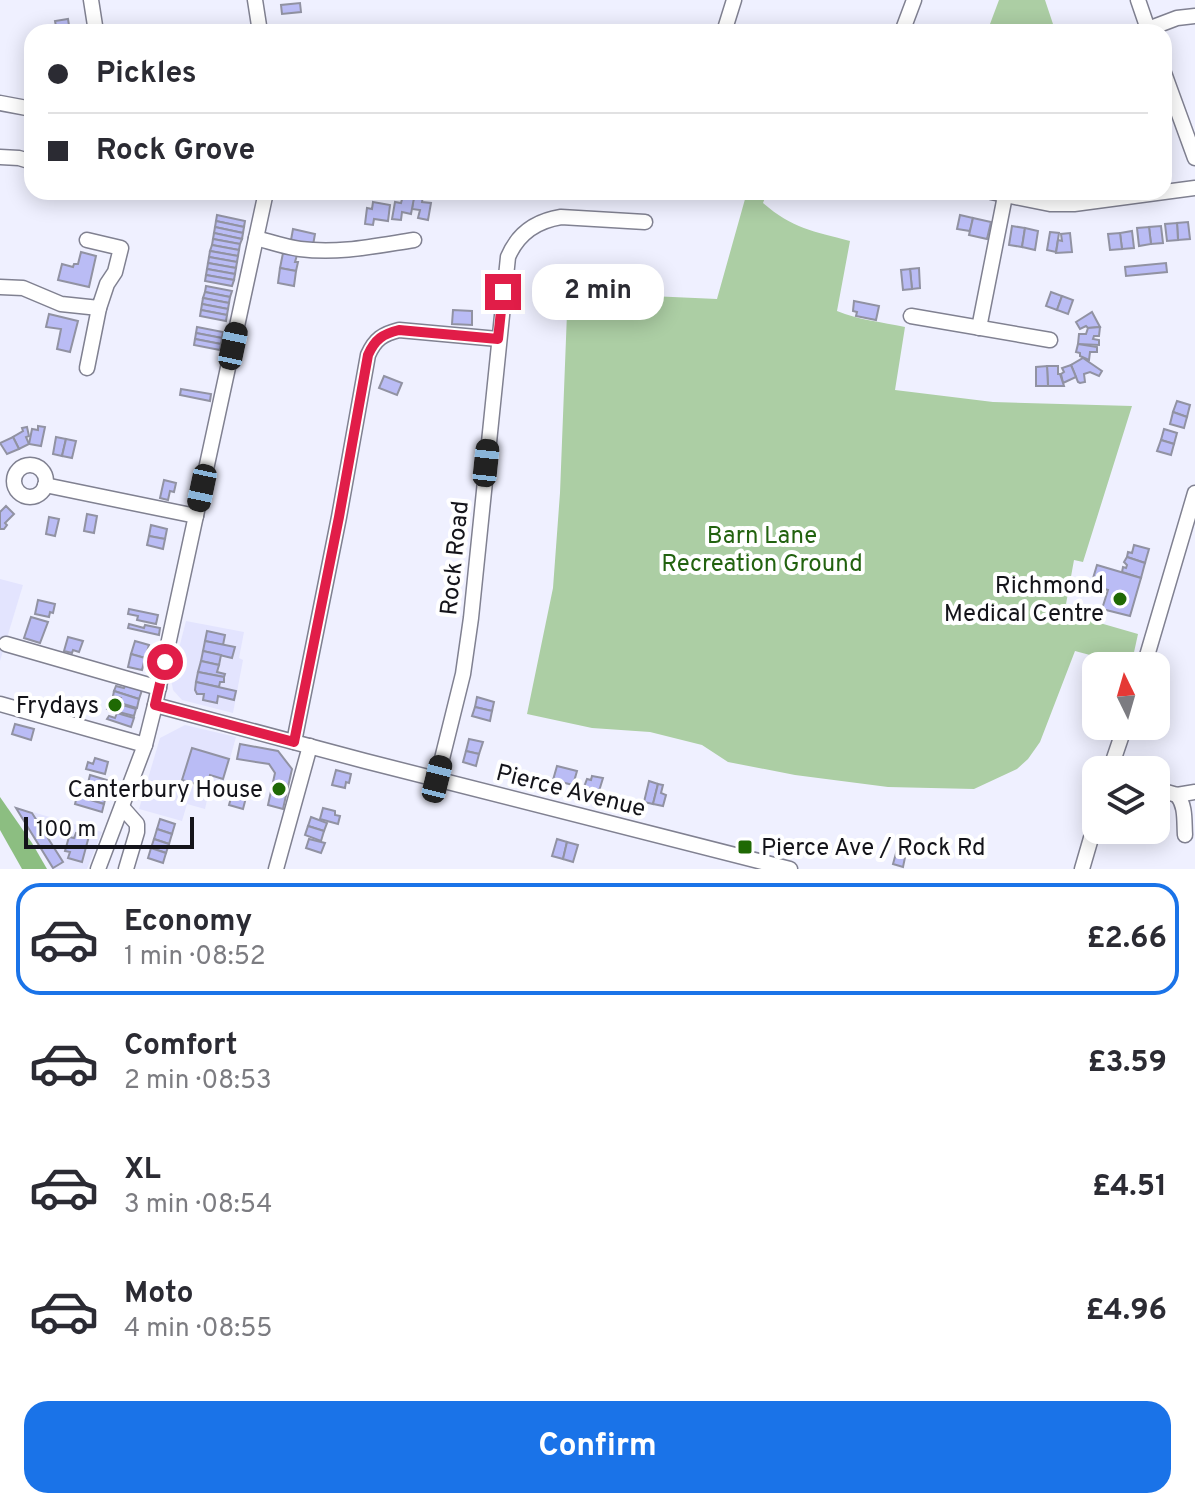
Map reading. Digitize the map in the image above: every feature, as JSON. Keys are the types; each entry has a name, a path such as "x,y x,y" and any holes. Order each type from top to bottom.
{"street":[{"path":"91,0 95,24"},
{"path":"255,0 259,24"},
{"path":"726,24 734,0"},
{"path":"905,24 914,0"},
{"path":"1138,0 1147,24"},
{"path":"1163,24 1177,18 1195,16"},
{"path":"1172,95 1195,158"},
{"path":"0,103 24,108"},
{"path":"0,157 24,160"},
{"path":"1172,191 1195,188"},
{"path":"98,869 145,745 155,705 264,200"},
{"path":"979,328 997,200"},
{"path":"1029,200 1050,204 1104,200"},
{"name":"Rock Road","path":"437,779 463,674 471,618 508,257 521,235 548,219 561,217 645,222"},
{"path":"256,238 297,249 329,251 399,250 414,240"},
{"path":"87,240 121,248 115,272 107,284 99,308 87,368"},
{"path":"0,287 23,288 61,304 99,308"},
{"path":"911,316 1050,340"},
{"path":"294,742 372,345 384,334 399,330 498,339"},
{"path":"45,485 196,516"},
{"path":"1148,652 1195,493"},
{"path":"6,644 159,688"},
{"path":"0,704 145,745"},
{"name":"Pierce Avenue","path":"155,705 790,869"},
{"path":"276,869 310,746"},
{"path":"1170,793 1195,792"},
{"path":"1177,795 1184,810 1185,835"},
{"path":"122,807 137,824 126,869"},
{"path":"1082,869 1089,844"}],"shaded area":[{"path":"0,579 23,585 0,661"},
{"path":"186,621 244,632 239,658 243,660 233,713 182,700 173,690 171,679"},
{"path":"185,725 236,737 223,784 211,782 205,809 187,804 182,821 139,809 160,738"},
{"path":"0,797 47,869 22,869 0,830"},
{"path":"15,807 102,832 87,869 52,869"}],"green space":[{"path":"999,0 1045,0 1053,24 990,24"},
{"name":"Barn Lane Recreation Ground","path":"745,200 764,200 763,203 784,218 804,228 850,241 837,311 905,327 895,390 993,402 1132,406 1083,562 1074,560 1066,604 1088,611 1086,619 1138,634 1134,652 1075,651 1040,742 1028,759 1017,769 974,789 888,787 795,775 728,762 702,745 650,732 592,728 527,714 553,588 567,313 584,293 717,299"}],"building":[{"path":"300,3 301,12 282,14 281,5"},
{"path":"68,19 69,24 56,24 55,21"},
{"path":"402,200 414,200 411,214 402,212 401,220 392,219 395,202 401,203"},
{"path":"413,200 431,203 428,220 418,218 420,210 412,209"},
{"path":"373,202 390,205 388,221 374,219 373,225 365,224 367,208 372,209"},
{"path":"217,215 245,221 244,227 216,221"},
{"path":"960,215 973,218 970,231 957,229"},
{"path":"973,218 991,222 987,239 969,235"},
{"path":"216,221 244,227 243,233 215,227"},
{"path":"1188,222 1190,239 1178,240 1177,223"},
{"path":"1177,223 1178,240 1167,241 1165,224"},
{"path":"1012,226 1025,228 1022,247 1009,245"},
{"path":"1161,226 1163,243 1151,244 1149,227"},
{"path":"215,227 243,233 242,239 214,233"},
{"path":"1149,227 1151,244 1139,246 1137,228"},
{"path":"1025,228 1038,231 1035,250 1022,247"},
{"path":"293,229 315,234 313,245 291,240"},
{"path":"1132,231 1134,248 1122,249 1120,233"},
{"path":"1050,232 1059,233 1056,252 1047,250"},
{"path":"214,233 242,239 240,244 213,239"},
{"path":"1070,233 1072,252 1056,253 1058,240 1062,241 1061,234"},
{"path":"1120,233 1122,249 1110,250 1108,234"},
{"path":"213,239 240,244 239,250 212,245"},
{"path":"212,245 239,250 238,256 210,251"},
{"path":"210,251 238,256 237,262 209,257"},
{"path":"81,252 96,256 89,287 58,280 62,264 73,267 78,264"},
{"path":"283,253 297,255 296,271 280,268"},
{"path":"209,257 237,262 236,268 208,263"},
{"path":"208,263 236,268 235,274 207,269"},
{"path":"1166,263 1167,272 1126,276 1125,267"},
{"path":"280,268 296,271 294,286 278,283"},
{"path":"919,268 920,288 912,289 910,269"},
{"path":"207,269 235,274 234,280 206,275"},
{"path":"910,269 912,289 903,290 901,270"},
{"path":"206,275 234,280 232,286 205,281"},
{"path":"206,286 232,291 230,297 205,292"},
{"path":"205,292 230,297 229,303 203,298"},
{"path":"1051,292 1062,296 1057,310 1046,306"},
{"path":"1062,296 1073,300 1068,314 1057,310"},
{"path":"203,298 229,303 228,309 202,304"},
{"path":"854,301 879,306 876,320 856,316"},
{"path":"202,304 228,309 227,315 201,310"},
{"path":"201,310 227,315 226,321 200,316"},
{"path":"453,310 472,311 472,325 452,324"},
{"path":"1092,312 1100,327 1080,329 1076,322"},
{"path":"49,314 78,321 70,352 57,349 61,329 46,327"},
{"path":"197,327 223,332 222,338 196,333"},
{"path":"1100,327 1099,336 1093,339 1099,340 1099,345 1078,344 1079,334 1086,334 1088,328"},
{"path":"196,333 222,338 221,344 195,339"},
{"path":"195,339 221,344 220,350 194,345"},
{"path":"1078,344 1097,347 1097,352 1090,352 1089,360 1076,352"},
{"path":"1083,358 1102,371 1099,376 1090,372 1084,374 1085,382 1080,383 1071,365"},
{"path":"1071,365 1076,377 1063,383 1062,368"},
{"path":"1047,366 1058,366 1064,386 1048,386"},
{"path":"1047,366 1048,386 1036,386 1036,367"},
{"path":"384,376 402,383 397,395 379,388"},
{"path":"181,389 211,394 210,401 180,395"},
{"path":"1177,401 1190,405 1187,417 1173,412"},
{"path":"1173,412 1187,417 1184,428 1170,424"},
{"path":"38,426 45,427 41,446 29,444 32,429 38,430"},
{"path":"27,427 29,444 19,449 13,437"},
{"path":"1164,429 1177,433 1174,444 1161,440"},
{"path":"13,437 19,449 7,454 0,443"},
{"path":"56,437 66,439 62,456 53,454"},
{"path":"66,439 76,441 72,458 62,456"},
{"path":"1161,440 1174,444 1171,455 1157,451"},
{"path":"164,480 176,483 168,500 160,498"},
{"path":"6,506 14,514 5,523 4,529 0,529 0,512"},
{"path":"87,514 97,516 94,533 84,531"},
{"path":"49,517 59,519 55,536 46,534"},
{"path":"151,525 167,529 165,539 149,536"},
{"path":"149,536 165,539 163,549 147,545"},
{"path":"1134,545 1149,549 1145,563 1127,557"},
{"path":"1127,557 1145,563 1141,578 1122,572 1127,565 1124,562"},
{"name":"Richmond Medical Centre","path":"1097,565 1141,578 1130,616 1102,609 1108,590 1091,585"},
{"path":"38,600 55,604 49,617 35,614"},
{"path":"129,609 158,615 156,624 137,620 138,616 128,614"},
{"path":"31,617 48,622 40,643 24,638"},
{"path":"129,624 160,628 159,635 128,628"},
{"path":"207,631 225,635 223,645 205,641"},
{"path":"68,637 83,641 79,652 64,651"},
{"path":"135,641 149,645 145,658 131,654"},
{"path":"205,641 235,647 232,658 203,651"},
{"path":"203,651 221,655 219,665 201,661"},
{"path":"131,654 145,658 142,670 128,667"},
{"path":"201,661 219,665 217,672 225,674 224,677 198,672"},
{"path":"198,672 224,677 224,682 220,682 219,687 196,682"},
{"path":"196,682 236,691 234,700 218,696 217,703 203,700 204,694 197,694 195,690"},
{"path":"126,684 142,690 139,699 114,691 116,686 124,688"},
{"path":"114,691 139,699 137,708 120,703 121,698 113,696"},
{"path":"477,697 494,702 492,711 475,707"},
{"name":"Frydays","path":"109,701 136,709 134,716 107,709"},
{"path":"475,707 492,711 490,721 472,716"},
{"path":"117,713 134,718 131,727 107,719 109,716 115,718"},
{"path":"15,724 34,729 31,740 12,734"},
{"path":"469,739 483,742 479,754 466,751"},
{"name":"Canterbury House","path":"240,744 278,751 292,769 283,809 268,805 275,773 269,764 237,759"},
{"path":"192,748 229,759 223,779 210,775 207,787 182,780"},
{"path":"466,751 479,754 476,766 463,762"},
{"path":"95,758 108,762 105,774 86,769 88,762 93,764"},
{"path":"557,766 577,771 573,785 553,780"},
{"path":"336,770 351,774 345,788 332,785"},
{"path":"90,775 110,781 108,789 88,783"},
{"path":"592,776 603,778 599,791 584,787"},
{"path":"649,781 658,784 653,804 644,802"},
{"path":"88,783 108,789 106,796 86,791"},
{"path":"235,783 249,786 243,809 229,805"},
{"path":"658,784 663,785 661,793 666,795 663,806 653,804"},
{"path":"86,791 106,796 104,804 84,798"},
{"path":"77,796 104,804 102,812 75,804"},
{"path":"16,808 32,813 63,862 53,868"},
{"path":"323,808 340,816 338,824 320,819"},
{"path":"311,817 327,823 324,831 308,826"},
{"path":"160,819 175,824 172,834 157,829"},
{"path":"308,826 324,831 321,841 305,835"},
{"path":"157,829 172,834 169,844 154,839"},
{"path":"76,833 89,836 82,862 68,858 70,852 65,851 69,837 74,838"},
{"path":"154,839 169,844 166,853 151,848"},
{"path":"309,839 325,843 321,853 306,848"},
{"path":"557,839 567,842 563,859 552,856"},
{"path":"567,842 578,845 573,862 563,859"},
{"path":"898,846 907,848 903,867 893,864"},
{"path":"151,848 166,853 163,863 148,858"}],"place":[{"name":"Richmond Medical Centre","path":"1120,599"},
{"name":"Frydays","path":"115,705"},
{"name":"Canterbury House","path":"279,789"},
{"name":"Pierce Ave / Rock Rd","path":"745,847"}],"route":[{"path":"165,662 155,705 294,742 372,345 384,334 399,330 498,339 503,292"}]}
